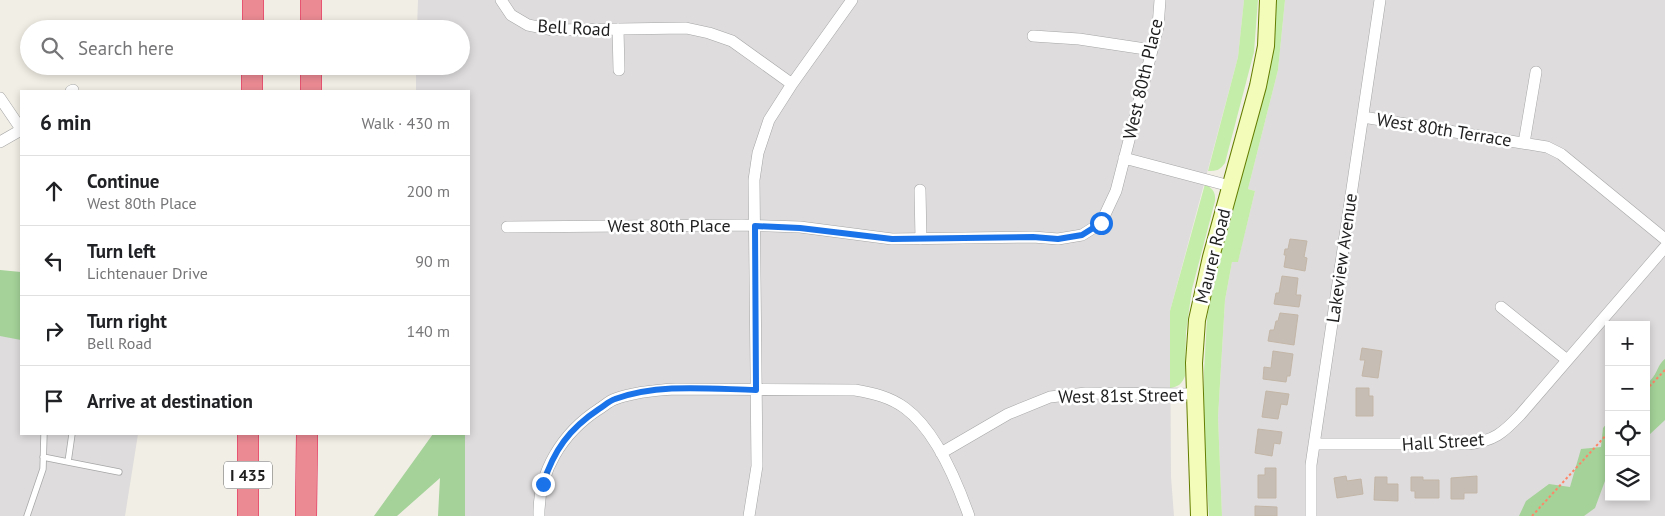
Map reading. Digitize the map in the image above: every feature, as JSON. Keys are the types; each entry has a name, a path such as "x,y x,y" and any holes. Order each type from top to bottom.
{"highway":[{"path":"252,20 253,0"},
{"path":"311,20 312,0"},
{"path":"252,75 252,90"},
{"path":"310,90 311,75"},
{"name":"I 435","path":"248,435 248,516"},
{"path":"306,516 307,435"}],"street":[{"name":"Bell Road","path":"500,0 510,15 528,25 553,30 618,29 619,70"},
{"path":"749,516 757,466 754,180 758,153 769,120 792,84 852,0"},
{"name":"West 80th Place","path":"507,227 755,226 800,228 892,239 1033,237 1058,239 1082,235 1101,223 1116,191 1158,27 1160,0"},
{"name":"Maurer Road","path":"1199,516 1195,345 1200,302 1258,86 1266,46 1268,0"},
{"name":"Lakeview Avenue","path":"1311,516 1311,465 1380,0"},
{"path":"618,29 686,28 710,33 732,41 792,84"},
{"path":"1033,36 1079,39 1152,50"},
{"name":"West 80th Terrace","path":"1524,143 1536,72"},
{"path":"0,98 20,128"},
{"name":"West 80th Terrace","path":"1363,117 1547,146 1561,154 1665,238"},
{"path":"0,142 20,131"},
{"name":"West 80th Place","path":"1124,158 1230,186"},
{"path":"920,190 921,239"},
{"name":"Hall Street","path":"1314,444 1468,444 1485,442 1497,436 1508,428 1665,247"},
{"path":"1501,307 1566,360"},
{"path":"539,516 543,484 550,462 570,433 586,418 614,400 651,391 676,389 855,390 882,396 907,409 925,428 941,453 969,516"},
{"name":"West 81st Street","path":"941,453 1008,414 1050,397 1086,393 1195,394"}],"lane":[{"path":"27,516 43,469 44,435"},
{"path":"68,462 72,435"},
{"path":"43,457 119,472"}],"path":[{"path":"1650,386 1665,370"},
{"path":"1532,516 1605,436"}],"shaded area":[{"path":"418,0 1244,0 1238,57 1170,311 1171,477 1174,516 461,516 462,435 470,435 470,90 416,90 416,75 470,75 470,20 417,20"},
{"path":"1285,0 1665,0 1665,516 1222,516 1218,417 1225,300 1232,262 1238,261 1255,191 1248,189 1278,70"},
{"path":"20,319 20,435 138,435 125,516 0,516 0,320"}],"green space":[{"path":"1244,0 1258,0 1254,52 1225,163 1218,170 1208,171 1238,57"},
{"path":"1276,0 1285,0 1278,70 1248,189 1255,191 1238,262 1232,262 1225,300 1218,417 1222,516 1209,516 1204,438 1204,372 1207,318 1216,269 1273,43"},
{"path":"1205,184 1213,191 1215,201 1192,289 1186,332 1185,376 1179,385 1170,388 1170,311"},
{"path":"0,270 20,272 20,340 0,336"},
{"path":"1665,359 1665,420 1650,434 1650,381"},
{"path":"1605,426 1605,481 1595,508 1584,516 1519,516 1526,501 1549,484 1570,487 1581,449 1601,447 1603,428"},
{"path":"432,435 465,435 465,516 438,516 440,478 397,516 374,516"}],"building":[{"path":"1290,239 1307,241 1304,257 1307,258 1305,271 1284,267 1285,249 1288,249"},
{"path":"1282,276 1298,278 1296,295 1301,295 1299,307 1274,304 1276,293 1279,293"},
{"path":"1280,313 1298,315 1294,345 1268,341 1270,330 1274,330"},
{"path":"1362,348 1382,351 1378,378 1362,376 1365,360 1360,360"},
{"path":"1273,351 1293,354 1290,376 1287,376 1286,382 1263,379 1264,367 1271,368"},
{"path":"1356,388 1369,388 1369,396 1373,396 1373,416 1356,416"},
{"path":"1266,391 1289,394 1287,405 1281,404 1278,419 1262,417"},
{"path":"1258,429 1282,432 1280,444 1274,443 1272,456 1255,453"},
{"path":"1265,468 1276,468 1276,498 1258,498 1258,475 1265,475"},
{"path":"1346,476 1347,481 1361,479 1363,494 1337,498 1334,478"},
{"path":"1477,476 1477,493 1464,493 1464,499 1451,499 1451,478"},
{"path":"1375,477 1387,477 1387,484 1398,484 1398,501 1374,500"},
{"path":"1411,477 1423,477 1423,480 1439,480 1439,498 1415,498 1415,491 1411,491"},
{"path":"1255,506 1277,507 1277,516 1255,516"}],"route":[{"path":"543,484 550,462 570,433 586,418 614,400 651,391 676,389 756,390 755,226 800,228 892,239 1033,237 1058,239 1082,235 1101,223"}]}
